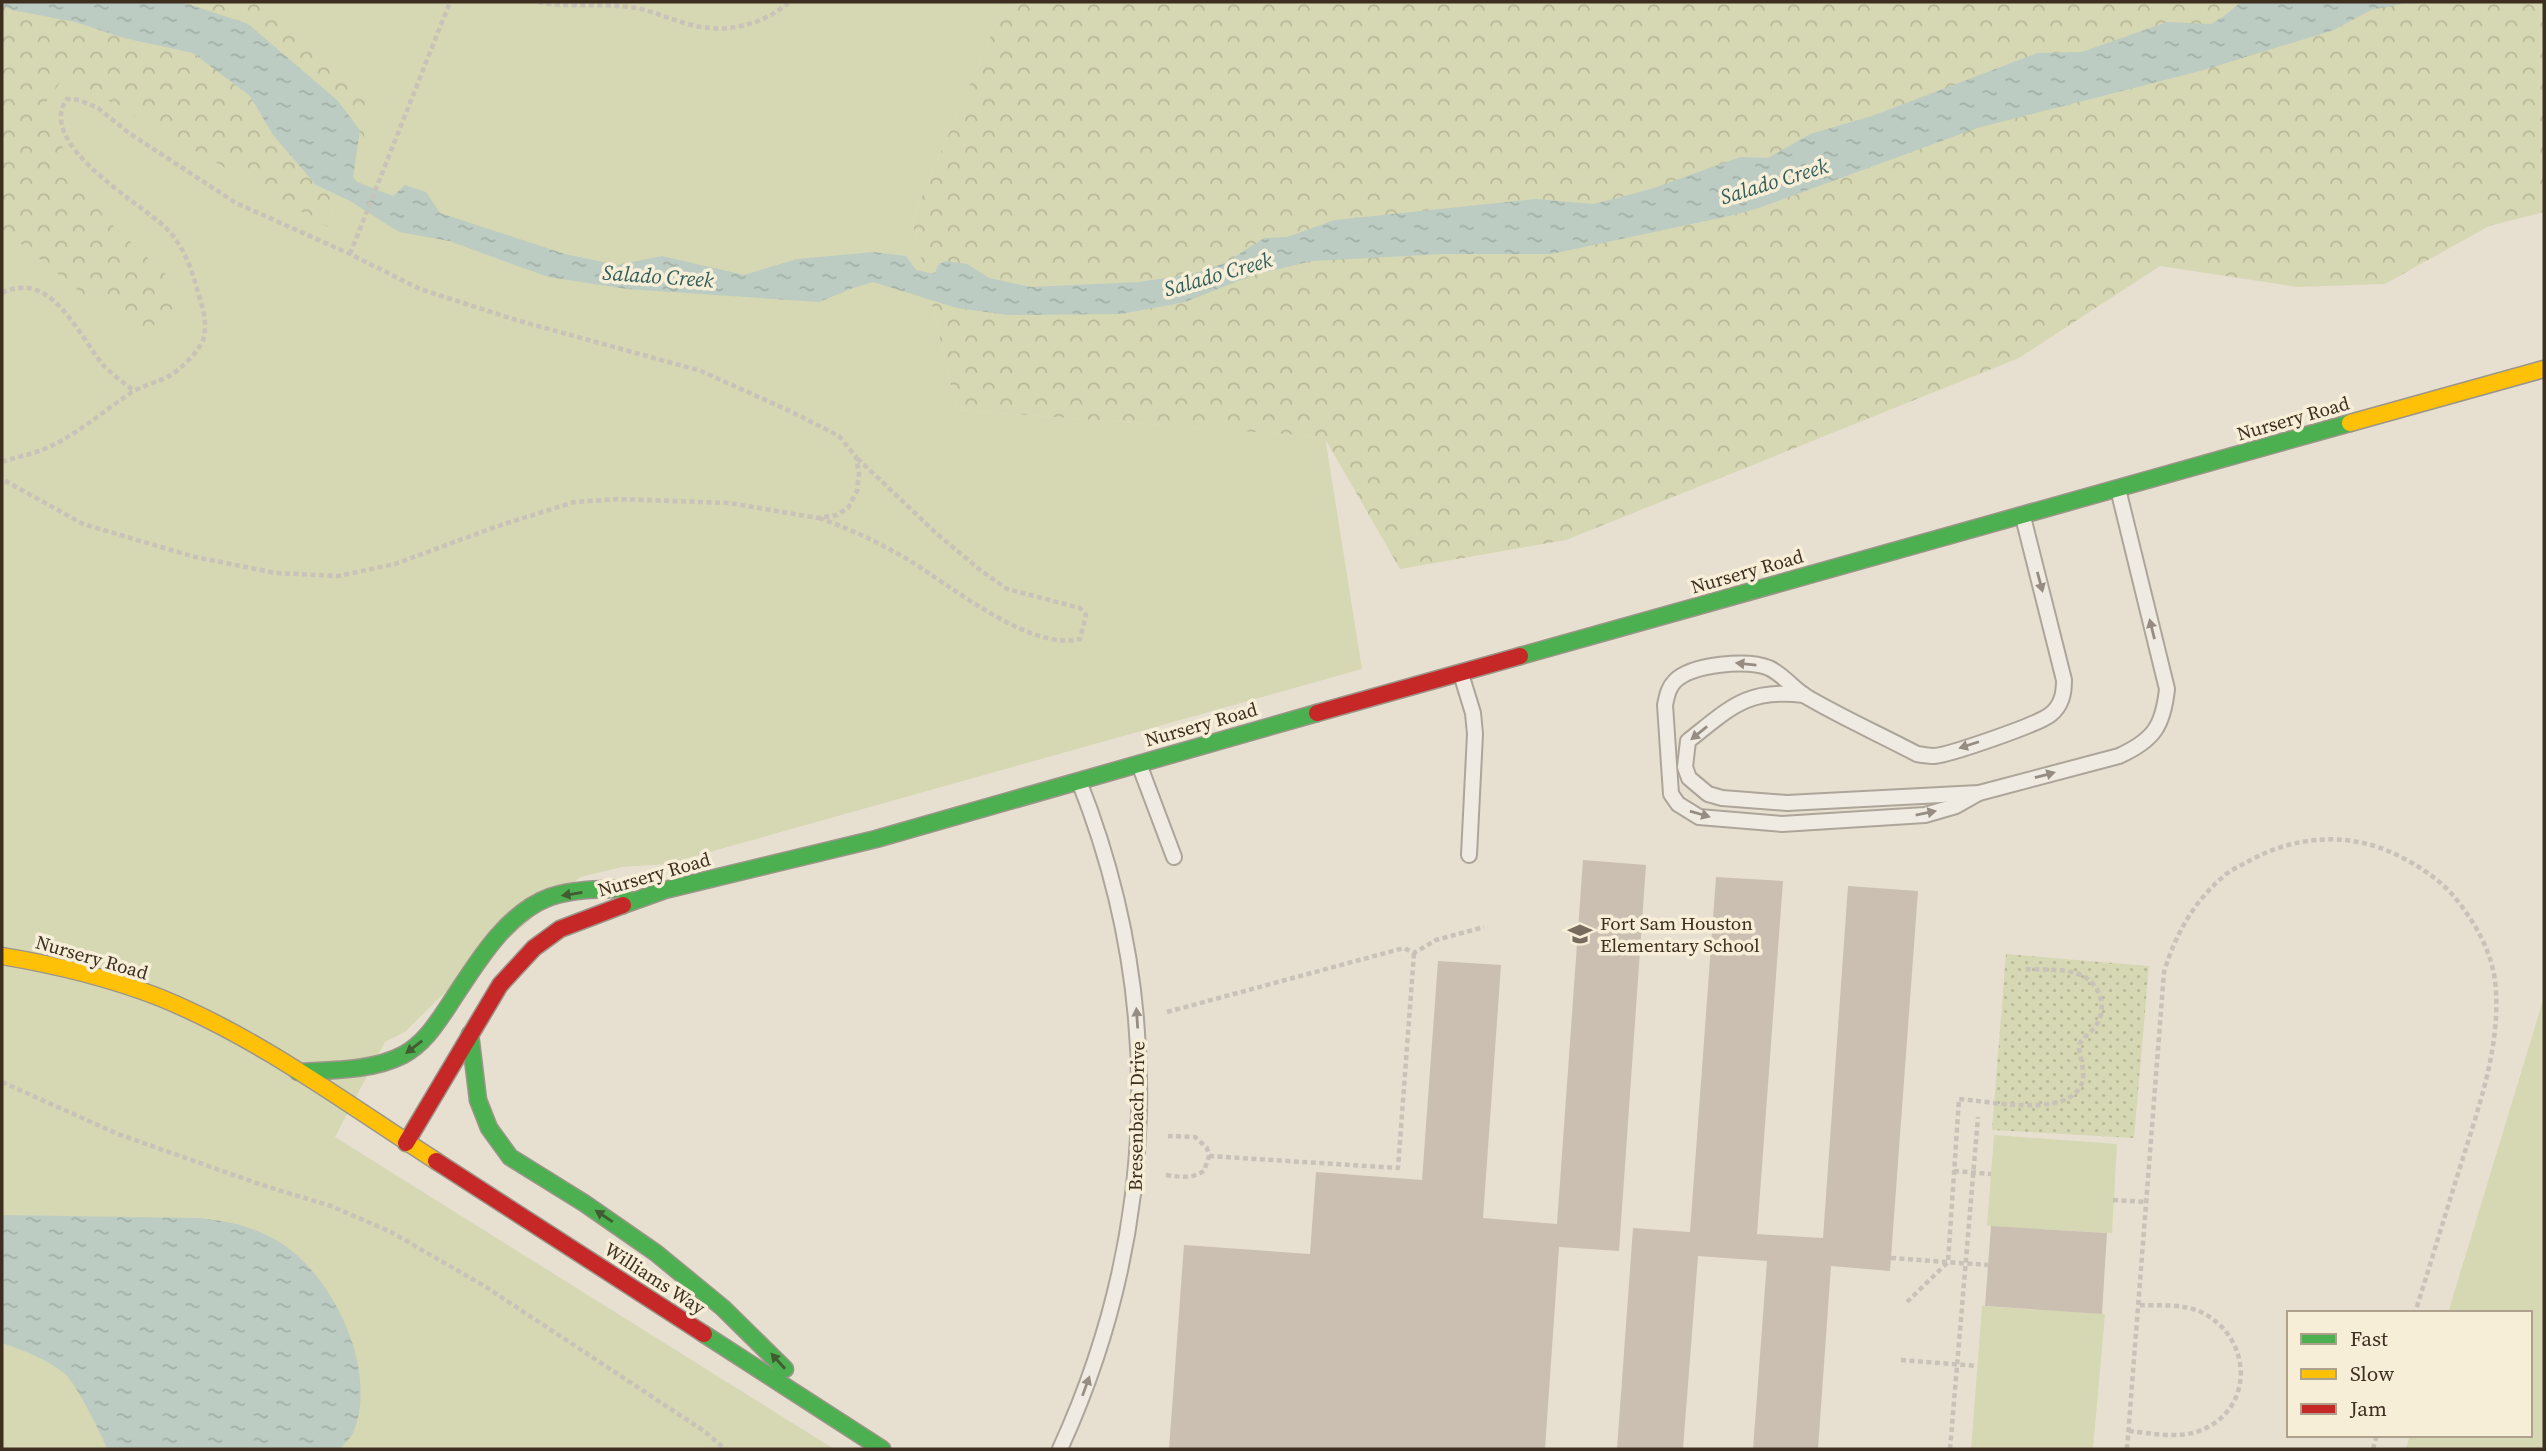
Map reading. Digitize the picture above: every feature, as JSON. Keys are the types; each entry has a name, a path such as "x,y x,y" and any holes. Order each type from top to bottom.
{"street":[{"name":"Nursery Road","path":"2,956 40,962 109,979 208,1019 298,1072 406,1143 500,985 534,948 560,929 592,915 665,890 876,839 2544,369"},
{"path":"298,1072 365,1065 401,1057 414,1048 429,1035 478,961 499,936 523,913 548,897 601,889 665,890"},
{"path":"470,1034 472,1073 481,1113 498,1144 510,1157 637,1239 695,1283 768,1350 824,1412"},
{"name":"Williams Way","path":"406,1143 882,1449"}],"lane":[{"path":"1804,695 1760,695 1735,704 1688,741 1685,767 1689,778 1708,794 1722,798 1787,803 1979,793 2119,756 2136,748 2160,726 2165,711 2167,688 2118,488"},
{"path":"1979,793 1955,806 1925,815 1782,824 1699,817 1678,804 1671,794 1665,705 1668,692 1675,681 1692,672 1736,662 1767,667 1788,680 1804,695 1917,754 1934,756 2030,726 2051,715 2064,694 2064,680 2023,516"},
{"path":"1461,673 1473,713 1475,734 1469,855"},
{"path":"1139,763 1174,857"},
{"name":"Bresenbach Drive","path":"1060,1449 1101,1345 1119,1277 1134,1199 1139,1119 1140,1068 1136,1004 1125,936 1100,832 1079,780"}],"path":[{"path":"350,254 450,2"},
{"path":"538,2 632,7 692,25 712,27 752,24 789,2"},
{"path":"2,462 41,450 74,434 134,391 172,374 203,340 205,314 192,268 166,229 85,161 70,144 60,126 61,107 67,99 79,100 98,108 129,132 236,203 420,289 516,320 701,371 839,436 856,457 936,533 979,569 1007,589 1080,608 1086,615 1080,639 1068,642 1022,629 986,611 908,559 856,530 818,518 729,503 618,499 574,502 495,527 395,564 338,576 276,573 195,557 83,524 2,479"},
{"path":"2,293 20,288 40,292 56,302 105,367 134,391"},
{"path":"818,518 837,515 848,508 858,491 856,457"},
{"path":"2127,1449 2164,972 2172,945 2188,917 2206,894 2226,873 2263,853 2324,838 2358,840 2381,847 2435,876 2456,898 2488,951 2495,979 2494,1034 2487,1078 2416,1311"},
{"path":"1414,953 1436,940 1484,927"},
{"path":"1167,1012 1404,948 1414,953"},
{"path":"1209,1156 1398,1168 1414,953"},
{"path":"1907,1302 1948,1262 1959,1099 2049,1105 2069,1098 2082,1084 2083,1067 2079,1045 2097,1023 2101,1013 2100,995 2086,978 2077,973 2023,969"},
{"path":"2,1082 118,1135 331,1206 391,1232 486,1287 704,1431 725,1449"},
{"path":"1950,1449 1978,1117"},
{"path":"1166,1175 1187,1178 1196,1176 1204,1171 1209,1156 1208,1148 1195,1137 1168,1136"},
{"path":"1954,1171 1991,1174"},
{"path":"2113,1200 2146,1202"},
{"path":"1891,1258 1988,1265"},
{"path":"2129,1431 2179,1434 2198,1432 2227,1410 2235,1397 2240,1380 2239,1352 2226,1329 2214,1320 2189,1308 2139,1305"},
{"path":"1901,1360 1977,1366"}],"green space":[{"path":"2,2 1005,2 912,220 957,410 1325,437 1362,669 667,864 622,867 580,877 437,1000 405,1032 385,1042 335,1137 834,1449 2,1449"},
{"path":"2,2 268,2 271,8 376,103 330,228 65,76 46,102 67,159 104,217 175,283 173,308 146,332 84,295 2,228"},
{"path":"1005,2 2544,2 2544,212 2489,226 2385,284 2297,287 2160,266 2019,358 1566,540 1400,569 1324,437 957,410 912,220"},
{"path":"2006,954 2149,966 2134,1138 1992,1130"},
{"path":"2544,997 2544,1449 2406,1449 2409,1437 2532,1437 2532,1311 2449,1311"},
{"path":"1994,1135 2117,1144 2112,1233 1987,1226"},
{"path":"1982,1306 2105,1314 2093,1449 1971,1449"}],"water":[{"name":"Salado Creek","path":"2,2 182,2 248,24 337,100 360,130 353,177 357,182 393,196 405,185 426,192 440,213 565,254 617,265 662,256 744,275 797,259 874,252 906,256 916,270 935,274 938,265 945,261 967,264 989,278 1031,287 1139,282 1192,274 1225,263 1264,238 1287,237 1335,220 1535,199 1594,204 1651,189 1740,157 1768,158 1810,134 1872,116 2037,53 2082,52 2167,22 2211,24 2241,2 2411,2 2371,10 2334,30 2200,71 1977,128 1756,209 1729,216 1551,254 1445,254 1312,261 1253,275 1185,302 1121,314 1008,315 957,308 873,282 819,302 627,289 548,277 449,241 399,232 350,201 316,185 273,135 250,96 193,53 124,38 75,22 12,10 2,5"},
{"path":"2,1215 198,1218 242,1226 284,1245 303,1261 320,1281 347,1329 356,1356 360,1383 360,1409 352,1435 340,1449 107,1449 94,1421 65,1374 43,1359 2,1343"}],"building":[{"path":"1583,860 1646,865 1619,1251 1559,1247 1545,1449 1169,1449 1184,1245 1310,1254 1316,1172 1422,1180 1438,961 1501,965 1483,1218 1557,1224"},
{"path":"1716,877 1783,881 1757,1234 1823,1238 1848,886 1918,891 1890,1271 1831,1266 1818,1449 1753,1449 1767,1261 1698,1256 1683,1449 1617,1449 1633,1228 1690,1232"},
{"path":"1991,1226 2107,1233 2102,1314 1985,1306"}],"traffic: fast":[{"path":"1520,656 2350,423"},
{"path":"623,905 665,890 876,839 1317,713"},
{"path":"298,1072 365,1067 403,1055 429,1033 480,958 518,916 534,905 559,894 624,889"},
{"path":"470,1034 478,1100 489,1128 510,1157 584,1203 656,1253 723,1308 785,1369"},
{"path":"704,1334 882,1449"}],"traffic: slow":[{"path":"2350,423 2544,369"},
{"path":"2,956 103,978 197,1014 268,1052 436,1161"}],"traffic: jam":[{"path":"1317,713 1520,656"},
{"path":"406,1143 500,985 534,948 560,929 623,905"},
{"path":"436,1161 704,1334"}],"place":[{"name":"Fort Sam Houston Elementary School","path":"1580,934"}]}
